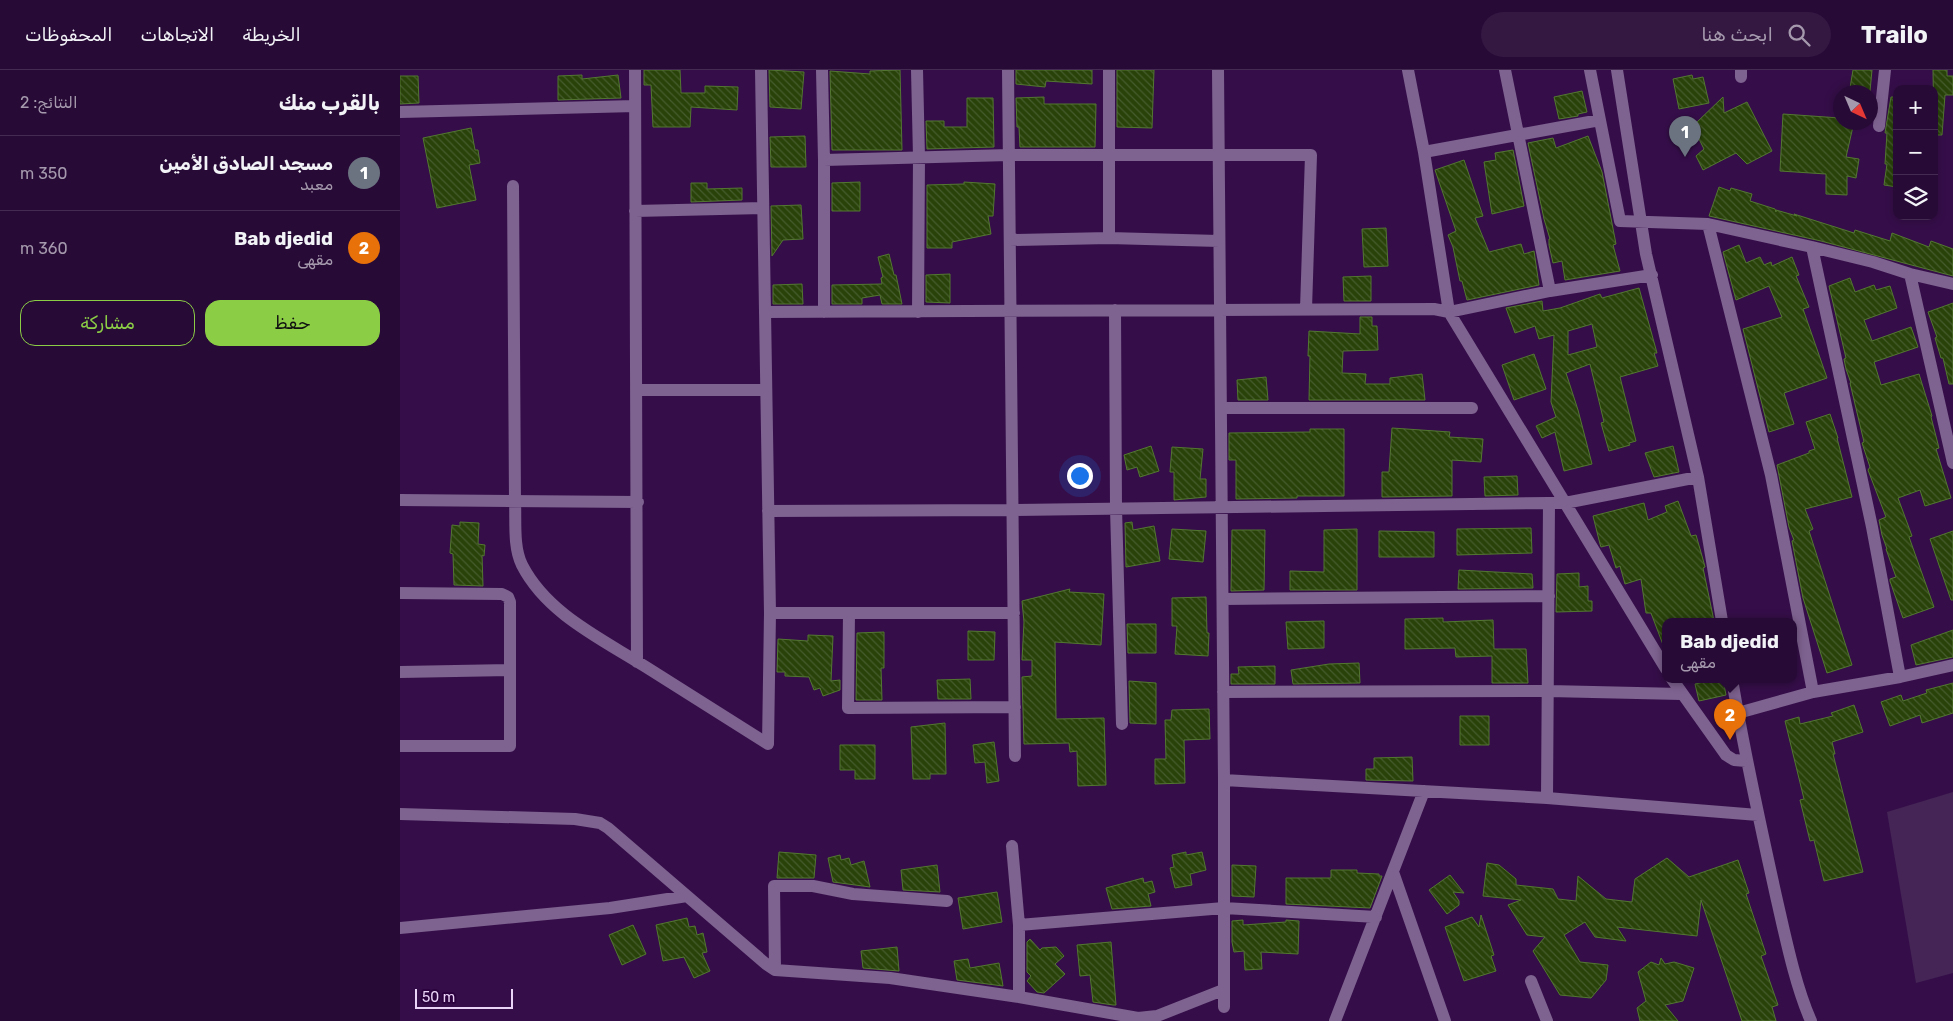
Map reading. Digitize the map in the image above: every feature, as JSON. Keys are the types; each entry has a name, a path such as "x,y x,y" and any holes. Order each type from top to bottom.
{"street":[{"path":"635,70 638,502 637,662"},
{"path":"513,186 515,501 516,542 521,564 534,584 556,608 590,633 768,744 770,613 761,70"},
{"path":"822,70 824,312"},
{"path":"917,70 919,157 918,312"},
{"path":"1008,70 1015,756"},
{"path":"1109,70 1109,238"},
{"path":"1218,70 1224,1006"},
{"path":"1408,70 1424,152 1449,312 1662,662"},
{"path":"1505,70 1550,291"},
{"path":"1590,70 1620,221 1708,224 1812,246 1910,274 1953,284"},
{"path":"1617,70 1641,221 1698,476 1722,618"},
{"path":"1879,126 1885,70"},
{"path":"400,112 635,106"},
{"path":"1424,152 1600,120"},
{"path":"824,160 1009,156 1312,155 1306,309"},
{"path":"636,211 763,208"},
{"path":"1708,224 1771,475 1813,692"},
{"path":"1010,240 1109,238 1219,241"},
{"path":"1812,246 1872,527 1900,677"},
{"path":"1910,274 1953,463"},
{"path":"765,312 1011,312 1220,309 1434,309 1449,312 1550,291 1652,275"},
{"path":"1115,310 1116,508 1122,724"},
{"path":"637,390 766,390"},
{"path":"1221,408 1472,408"},
{"path":"768,511 1549,504 1565,503 1698,476"},
{"path":"400,500 638,502"},
{"path":"1547,798 1549,504"},
{"path":"400,593 502,594 508,597 510,602 510,746 400,746"},
{"path":"1222,599 1549,596"},
{"path":"770,613 1014,613"},
{"path":"849,613 848,708 1015,707"},
{"path":"1738,713 1813,692 1900,677 1953,665"},
{"path":"400,672 510,670"},
{"path":"1674,683 1726,755 1734,760 1746,761"},
{"path":"1733,683 1746,761 1758,815 1792,960 1802,998 1811,1021"},
{"path":"1223,692 1549,691 1681,694"},
{"path":"1224,780 1547,798 1758,815"},
{"path":"1334,1021 1424,791"},
{"path":"400,814 575,819 600,823 775,970 890,978 1019,997 1138,1018 1157,1016 1224,990"},
{"path":"1012,846 1019,925 1019,997"},
{"path":"1393,872 1445,1021"},
{"path":"775,970 774,886 813,886 853,894 947,901"},
{"path":"400,928 610,908 687,896"},
{"path":"1019,925 1224,908 1376,917"},
{"path":"1531,981 1547,1021"}],"shaded area":[{"path":"1953,792 1953,973 1916,983 1887,812"}],"building":[{"path":"644,70 680,70 681,93 705,93 705,86 738,87 737,110 691,107 690,127 653,127 651,85 644,85"},
{"path":"769,70 804,72 801,109 770,107"},
{"path":"900,70 902,150 832,150 830,71 870,74 870,71"},
{"path":"1016,70 1092,70 1092,84 1046,81 1045,87 1016,84"},
{"path":"1117,70 1154,70 1152,128 1117,127"},
{"path":"1853,70 1872,70 1871,85 1850,85"},
{"path":"1933,70 1947,70 1947,76 1953,76 1953,95 1945,95 1942,135 1938,135 1938,85 1933,85"},
{"path":"582,75 582,79 618,75 621,98 558,100 558,76"},
{"path":"1692,75 1693,79 1703,77 1709,103 1679,109 1673,79"},
{"path":"400,76 418,76 419,103 400,104"},
{"path":"1582,91 1587,112 1578,114 1578,116 1559,119 1554,97"},
{"path":"1044,97 1044,104 1096,104 1095,147 1020,147 1016,98"},
{"path":"1723,97 1724,113 1747,102 1772,151 1747,164 1736,153 1703,170 1696,156 1704,149 1696,133 1698,131 1695,124"},
{"path":"1891,97 1893,97 1893,186 1884,185 1887,164 1885,164 1887,133 1885,133"},
{"path":"967,98 993,98 994,147 927,149 926,121 944,121 944,127 967,127"},
{"path":"1783,114 1833,118 1833,130 1852,130 1846,157 1859,159 1856,178 1847,176 1847,195 1826,194 1826,174 1780,171"},
{"path":"471,128 475,150 478,150 480,163 469,165 476,200 437,208 423,138"},
{"path":"805,136 806,167 771,167 770,137"},
{"path":"1588,136 1602,172 1616,244 1613,245 1620,271 1565,280 1562,261 1553,263 1549,245 1550,239 1528,143 1553,138 1556,148"},
{"path":"1513,150 1524,206 1492,214 1484,162 1496,160 1495,153"},
{"path":"1464,160 1483,216 1475,218 1489,252 1521,244 1524,254 1534,251 1539,285 1467,300 1448,235 1456,231 1435,170"},
{"path":"860,182 860,211 832,211 832,183"},
{"path":"964,182 995,184 993,216 988,216 991,234 952,242 952,248 927,248 927,185 964,184"},
{"path":"691,183 707,183 707,189 742,188 742,200 691,202"},
{"path":"1719,187 1730,191 1731,188 1752,194 1750,201 1775,209 1776,212 1776,210 1797,216 1794,214 1854,233 1855,230 1890,241 1892,233 1929,247 1931,241 1953,249 1953,276 1821,241 1709,216"},
{"path":"801,205 803,239 783,240 772,256 771,206"},
{"path":"1386,228 1388,266 1364,267 1362,229"},
{"path":"1739,245 1746,263 1760,257 1764,265 1771,262 1772,266 1792,257 1799,275 1796,276 1809,307 1803,309 1827,378 1784,393 1794,424 1769,432 1743,329 1782,317 1769,286 1736,300 1723,252"},
{"path":"889,254 902,304 882,304 880,295 862,298 862,304 832,304 832,285 882,284 881,278 883,277 878,257"},
{"path":"950,274 950,303 926,302 926,275"},
{"path":"1371,276 1371,301 1344,301 1343,277"},
{"path":"1850,278 1855,292 1874,285 1876,290 1890,286 1897,308 1864,320 1872,341 1911,327 1918,347 1874,362 1881,385 1919,374 1932,416 1939,448 1936,449 1951,498 1925,506 1920,490 1898,498 1912,536 1909,537 1934,607 1903,618 1890,581 1890,579 1896,577 1886,549 1879,520 1886,517 1868,470 1870,467 1862,443 1864,442 1851,383 1846,369 1844,359 1846,358 1829,286"},
{"path":"802,284 803,304 773,304 773,285"},
{"path":"1639,288 1657,353 1654,353 1658,366 1620,377 1636,441 1629,443 1630,445 1609,451 1601,423 1604,422 1590,364 1566,373 1592,464 1564,471 1555,432 1542,438 1536,426 1556,417 1551,402 1554,335 1539,339 1535,326 1515,333 1506,308 1542,301 1543,311 1560,308 1600,294 1602,298","holes":["1592,324 1597,347 1568,355 1568,331"]},
{"path":"1953,303 1953,384 1949,384 1943,358 1941,358 1935,338 1937,337 1928,312"},
{"path":"1360,317 1372,317 1372,326 1377,326 1378,350 1343,351 1342,373 1366,374 1365,384 1390,384 1390,378 1422,374 1425,400 1309,400 1309,331 1360,334"},
{"path":"1534,354 1546,389 1514,400 1502,365"},
{"path":"1266,377 1268,400 1238,400 1237,380"},
{"path":"1830,414 1838,438 1852,497 1805,509 1813,529 1809,531 1852,665 1827,673 1803,598 1792,541 1794,540 1789,527 1777,465 1815,449 1806,422"},
{"path":"1392,428 1450,432 1449,437 1483,439 1481,462 1452,460 1452,496 1382,497 1382,472 1389,472"},
{"path":"1310,429 1344,429 1344,496 1236,499 1236,460 1229,460 1229,433 1310,432"},
{"path":"1151,446 1159,471 1140,477 1137,467 1127,470 1124,455"},
{"path":"1673,446 1679,472 1654,477 1645,453"},
{"path":"1172,447 1203,449 1200,479 1206,479 1206,497 1174,500 1174,472 1170,472"},
{"path":"1517,476 1518,495 1485,496 1484,477"},
{"path":"1678,501 1691,536 1696,535 1705,567 1703,568 1713,618 1662,618 1662,642 1651,613 1646,613 1641,579 1625,584 1620,566 1616,568 1609,545 1601,547 1593,516 1644,503 1648,520 1667,512 1665,506"},
{"path":"460,522 479,523 478,544 485,545 484,556 482,555 483,586 454,585 453,554 450,553 452,525 460,526"},
{"path":"1132,522 1133,530 1154,526 1160,561 1126,567 1125,523"},
{"path":"1531,528 1532,553 1457,555 1457,529"},
{"path":"1172,529 1206,531 1203,562 1169,559"},
{"path":"1357,529 1357,590 1290,590 1290,571 1324,572 1324,530"},
{"path":"1232,530 1265,530 1264,590 1231,591"},
{"path":"1379,531 1434,532 1434,557 1379,557"},
{"path":"1953,531 1953,600 1951,600 1930,539"},
{"path":"1459,570 1532,574 1533,588 1458,589"},
{"path":"1579,573 1579,587 1588,586 1588,601 1592,601 1592,611 1556,612 1557,574"},
{"path":"1070,589 1069,592 1104,594 1101,645 1055,642 1056,719 1104,718 1106,785 1078,786 1077,751 1070,752 1069,743 1024,744 1022,677 1032,676 1032,660 1022,660 1024,622 1022,601"},
{"path":"1206,597 1207,633 1209,633 1208,656 1175,654 1177,626 1172,626 1172,598"},
{"path":"1443,618 1443,622 1493,620 1494,649 1526,649 1528,683 1492,683 1492,656 1456,657 1455,648 1405,649 1405,619"},
{"path":"1324,621 1324,648 1288,649 1286,622"},
{"path":"1127,624 1156,624 1156,653 1128,653"},
{"path":"1953,630 1953,657 1916,665 1911,645"},
{"path":"968,631 995,632 994,660 968,660"},
{"path":"884,632 884,668 881,668 882,700 856,700 857,633"},
{"path":"808,635 833,636 831,681 840,680 840,690 823,696 820,688 814,690 809,677 785,676 785,672 777,672 778,639 808,641"},
{"path":"1359,663 1360,683 1293,684 1291,670 1329,664"},
{"path":"1275,666 1275,684 1231,684 1231,674 1239,674 1238,667"},
{"path":"970,679 971,699 938,699 937,680"},
{"path":"1129,681 1156,683 1156,724 1130,723"},
{"path":"1724,683 1726,695 1699,701 1695,684"},
{"path":"1953,683 1953,713 1922,723 1920,715 1890,726 1881,702 1901,695 1903,701 1927,693 1926,690"},
{"path":"1854,705 1863,732 1832,742 1835,754 1833,754 1863,872 1824,881 1814,840 1810,841 1800,800 1804,799 1785,721 1799,717 1800,724 1833,716 1831,713"},
{"path":"1209,709 1210,739 1184,740 1185,783 1155,784 1155,759 1166,759 1165,720 1171,720 1172,710"},
{"path":"1460,716 1489,716 1489,745 1460,745"},
{"path":"945,723 946,774 930,774 930,779 913,779 911,727"},
{"path":"994,742 999,781 987,783 985,762 975,763 973,745"},
{"path":"840,745 875,745 875,779 855,779 855,770 840,770"},
{"path":"1412,757 1413,781 1366,780 1366,769 1374,769 1374,758"},
{"path":"779,852 816,855 814,878 777,878"},
{"path":"1186,852 1186,855 1202,852 1206,870 1190,874 1192,885 1175,888 1170,868 1174,867 1172,855"},
{"path":"840,855 841,860 849,858 851,865 864,861 870,887 833,882 828,858"},
{"path":"1667,858 1689,877 1738,860 1749,893 1746,894 1766,954 1761,956 1778,1005 1772,1007 1776,1021 1742,1021 1701,900 1697,936 1617,927 1626,941 1595,937 1585,922 1564,935 1580,962 1608,965 1606,980 1591,998 1560,995 1533,951 1545,937 1527,935 1508,905 1521,900 1483,896 1487,863 1499,865 1516,879 1516,885 1553,889 1558,899 1576,901 1578,876 1606,899 1632,902 1635,879"},
{"path":"937,865 940,892 903,890 901,870"},
{"path":"1232,865 1256,866 1254,897 1232,896"},
{"path":"1331,870 1357,870 1357,873 1379,874 1379,876 1382,876 1370,908 1286,904 1286,878 1331,878"},
{"path":"1450,875 1464,893 1453,892 1459,901 1459,905 1447,914 1429,890"},
{"path":"1143,878 1144,883 1152,881 1155,892 1148,894 1151,906 1112,909 1106,888"},
{"path":"997,892 1002,922 963,929 958,898"},
{"path":"1481,915 1494,955 1491,956 1496,971 1464,981 1445,927 1472,917 1479,927"},
{"path":"687,918 689,927 695,926 697,935 703,933 707,952 702,953 710,971 694,978 684,957 663,961 656,925"},
{"path":"1243,920 1243,925 1286,922 1286,920 1299,921 1298,954 1261,952 1262,969 1245,970 1244,951 1234,952 1232,942 1232,921"},
{"path":"633,925 646,954 622,965 609,935"},
{"path":"1030,939 1040,950 1042,948 1056,947 1064,956 1055,964 1065,974 1044,993 1037,992 1027,981 1031,976 1027,972 1027,942"},
{"path":"1111,942 1116,1005 1093,1002 1090,975 1080,976 1077,945"},
{"path":"897,947 899,971 863,968 861,951"},
{"path":"1661,958 1665,964 1674,962 1694,968 1683,1001 1665,1005 1678,1021 1640,1021 1637,1008 1646,1001 1638,972 1651,962 1659,965"},
{"path":"968,959 970,968 999,963 1003,986 957,980 954,961"}],"place":[{"name":"مسجد الصادق الأمين","path":"1685,157"},
{"name":"Bab djedid","path":"1730,740"}]}
